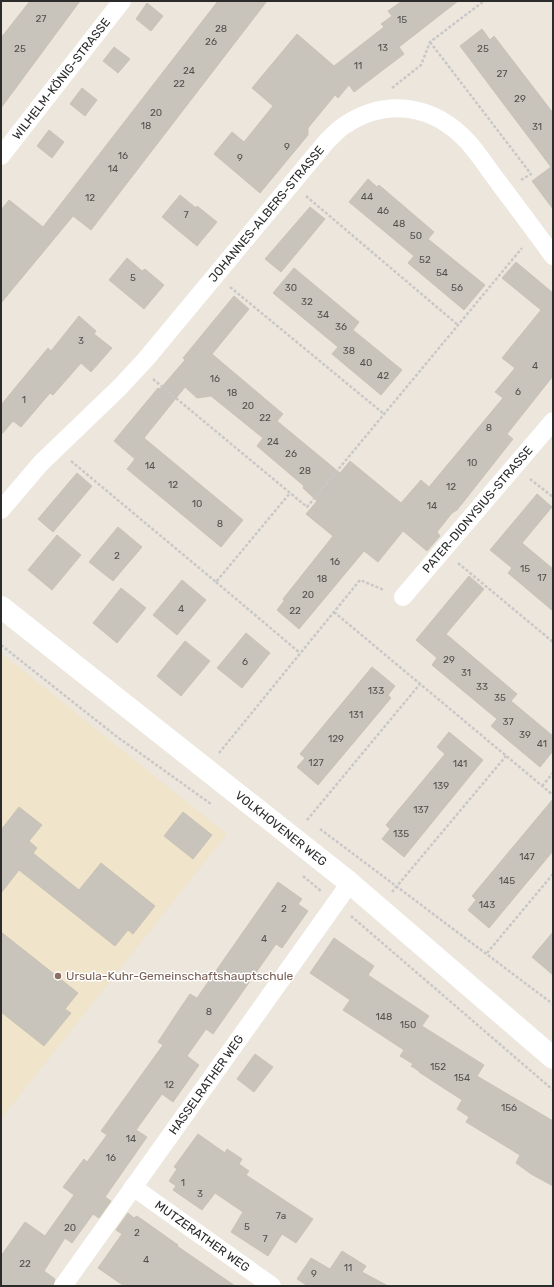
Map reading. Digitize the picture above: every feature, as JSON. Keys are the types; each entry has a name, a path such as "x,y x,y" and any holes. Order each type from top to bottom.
{"street":[{"name":"WILHELM-KÖNIG-STRASSE","path":"1,156 122,1"},
{"name":"JOHANNES-ALBERS-STRASSE","path":"1,510 55,448 115,392 138,367 327,141 345,125 379,110 397,108 425,112 441,119 468,142 553,256"},
{"name":"PATER-DIONYSIUS-STRASSE","path":"403,597 553,422"},
{"name":"VOLKHOVENER WEG","path":"1,607 350,883 553,1058"},
{"name":"HASSELRATHER WEG","path":"63,1286 350,883"},
{"name":"MUTZERATHER WEG","path":"133,1187 272,1286"}],"path":[{"path":"386,93 421,65 430,42 484,1"},
{"path":"430,42 531,174 505,192"},
{"path":"291,184 458,325"},
{"path":"138,367 307,507 536,232"},
{"path":"216,275 384,414"},
{"path":"55,448 300,653"},
{"path":"515,466 553,497"},
{"path":"216,582 290,493"},
{"path":"443,550 553,642"},
{"path":"219,753 360,580 403,597"},
{"path":"334,612 553,796"},
{"path":"1,646 116,736 212,804"},
{"path":"307,820 420,684"},
{"path":"398,886 506,756"},
{"path":"542,786 553,773"},
{"path":"299,873 336,903 553,1090"},
{"path":"487,953 553,874"}],"shaded area":[{"name":"Ursula-Kuhr-Gemeinschaftshauptschule","path":"1,653 227,834 1,1119"}],"building":[{"path":"30,1 80,1 1,108 1,38"},
{"path":"218,1 267,1 91,230 73,216 1,303 1,210 9,200 43,227"},
{"path":"402,1 458,1 399,47 404,54 354,92 349,85 338,98 335,95 308,128 308,135 260,193 214,154 232,132 244,142 273,106 252,88 297,34 334,66 384,27 381,24 392,16 388,11"},
{"path":"147,3 163,16 151,31 136,19"},
{"path":"482,29 490,40 494,36 553,113 553,209 532,181 551,167 460,46"},
{"path":"114,47 130,59 118,73 103,61"},
{"path":"82,88 97,100 85,116 70,104"},
{"path":"49,130 64,142 52,158 37,146"},
{"path":"368,179 377,187 379,185 434,232 428,239 485,285 464,310 408,263 414,256 349,202"},
{"path":"180,195 217,222 197,246 162,217"},
{"path":"310,207 325,219 281,272 265,259"},
{"path":"127,258 142,271 145,269 164,285 144,309 109,280"},
{"path":"516,262 553,293 553,376 507,434 513,439 457,510 452,513 437,532 440,536 427,551 403,531 378,562 364,551 299,629 277,610 284,601 283,599 333,536 306,514 317,501 303,488 304,486 257,446 263,438 211,396 197,398 185,387 144,438 243,520 221,547 127,469 135,459 114,441 158,388 160,389 185,360 183,358 234,296 249,309 212,354 283,414 277,421 340,473 350,461 401,503 421,480 429,487 503,398 495,392 515,368 502,358 541,310 502,278"},
{"path":"294,268 359,322 353,330 402,370 381,395 332,354 338,347 273,293"},
{"path":"79,316 96,331 94,334 112,348 91,372 81,363 53,395 50,393 21,427 13,421 1,435 1,405 48,348 51,351"},
{"path":"77,473 92,486 53,532 38,519"},
{"path":"537,494 552,507 522,543 553,569 553,611 508,573 512,568 490,550"},
{"path":"118,527 142,547 113,581 89,562"},
{"path":"57,535 81,555 52,590 28,570"},
{"path":"469,576 484,589 446,634 517,694 511,701 553,736 553,751 540,767 491,726 497,719 432,665 437,658 416,640"},
{"path":"182,580 206,600 177,635 153,615"},
{"path":"121,588 146,608 117,643 93,623"},
{"path":"246,633 270,653 242,688 217,668"},
{"path":"185,641 210,661 181,696 157,676"},
{"path":"372,667 395,686 388,695 391,698 318,785 297,767 305,758 300,754"},
{"path":"449,732 483,760 404,857 382,839 390,829 386,825 445,754 437,747"},
{"path":"553,799 553,851 489,928 468,910 476,900 472,896"},
{"path":"19,807 42,825 29,841 37,848 33,853 79,890 101,863 155,906 133,934 128,930 115,946 19,870 1,893 1,830"},
{"path":"183,812 212,835 193,859 164,836"},
{"path":"278,882 302,899 298,904 308,911 282,948 276,944 213,1034 206,1029 187,1056 199,1065 173,1102 162,1094 136,1130 147,1137 105,1197 111,1201 99,1218 93,1214 72,1243 65,1238 44,1271 55,1279 53,1286 1,1286 1,1256 25,1222 45,1236 74,1195 63,1187 84,1159 87,1162 107,1135 101,1131 163,1045 158,1042 179,1010 190,994 197,998"},
{"path":"1,932 78,993 65,1009 71,1013 44,1046 1,1012"},
{"path":"553,932 553,975 532,957"},
{"path":"334,938 374,966 368,975 429,1016 422,1026 484,1065 477,1076 553,1121 553,1186 531,1174 516,1163 520,1155 466,1122 469,1117 457,1109 462,1100 411,1066 413,1064 400,1056 404,1050 343,1010 350,1000 310,973"},
{"path":"255,1054 273,1067 254,1092 237,1079"},
{"path":"198,1134 225,1153 227,1149 242,1159 239,1164 249,1171 246,1175 313,1219 296,1243 282,1234 268,1256 231,1232 243,1212 215,1193 202,1210 173,1190 176,1186 169,1181 177,1169 174,1167"},
{"path":"128,1213 134,1218 137,1216 235,1286 124,1286 98,1268 122,1234 116,1230"},
{"path":"342,1251 366,1266 362,1272 388,1286 308,1286 297,1279 311,1258 330,1269"}],"place":[{"name":"Ursula-Kuhr-Gemeinschaftshauptschule","path":"58,976"}]}
